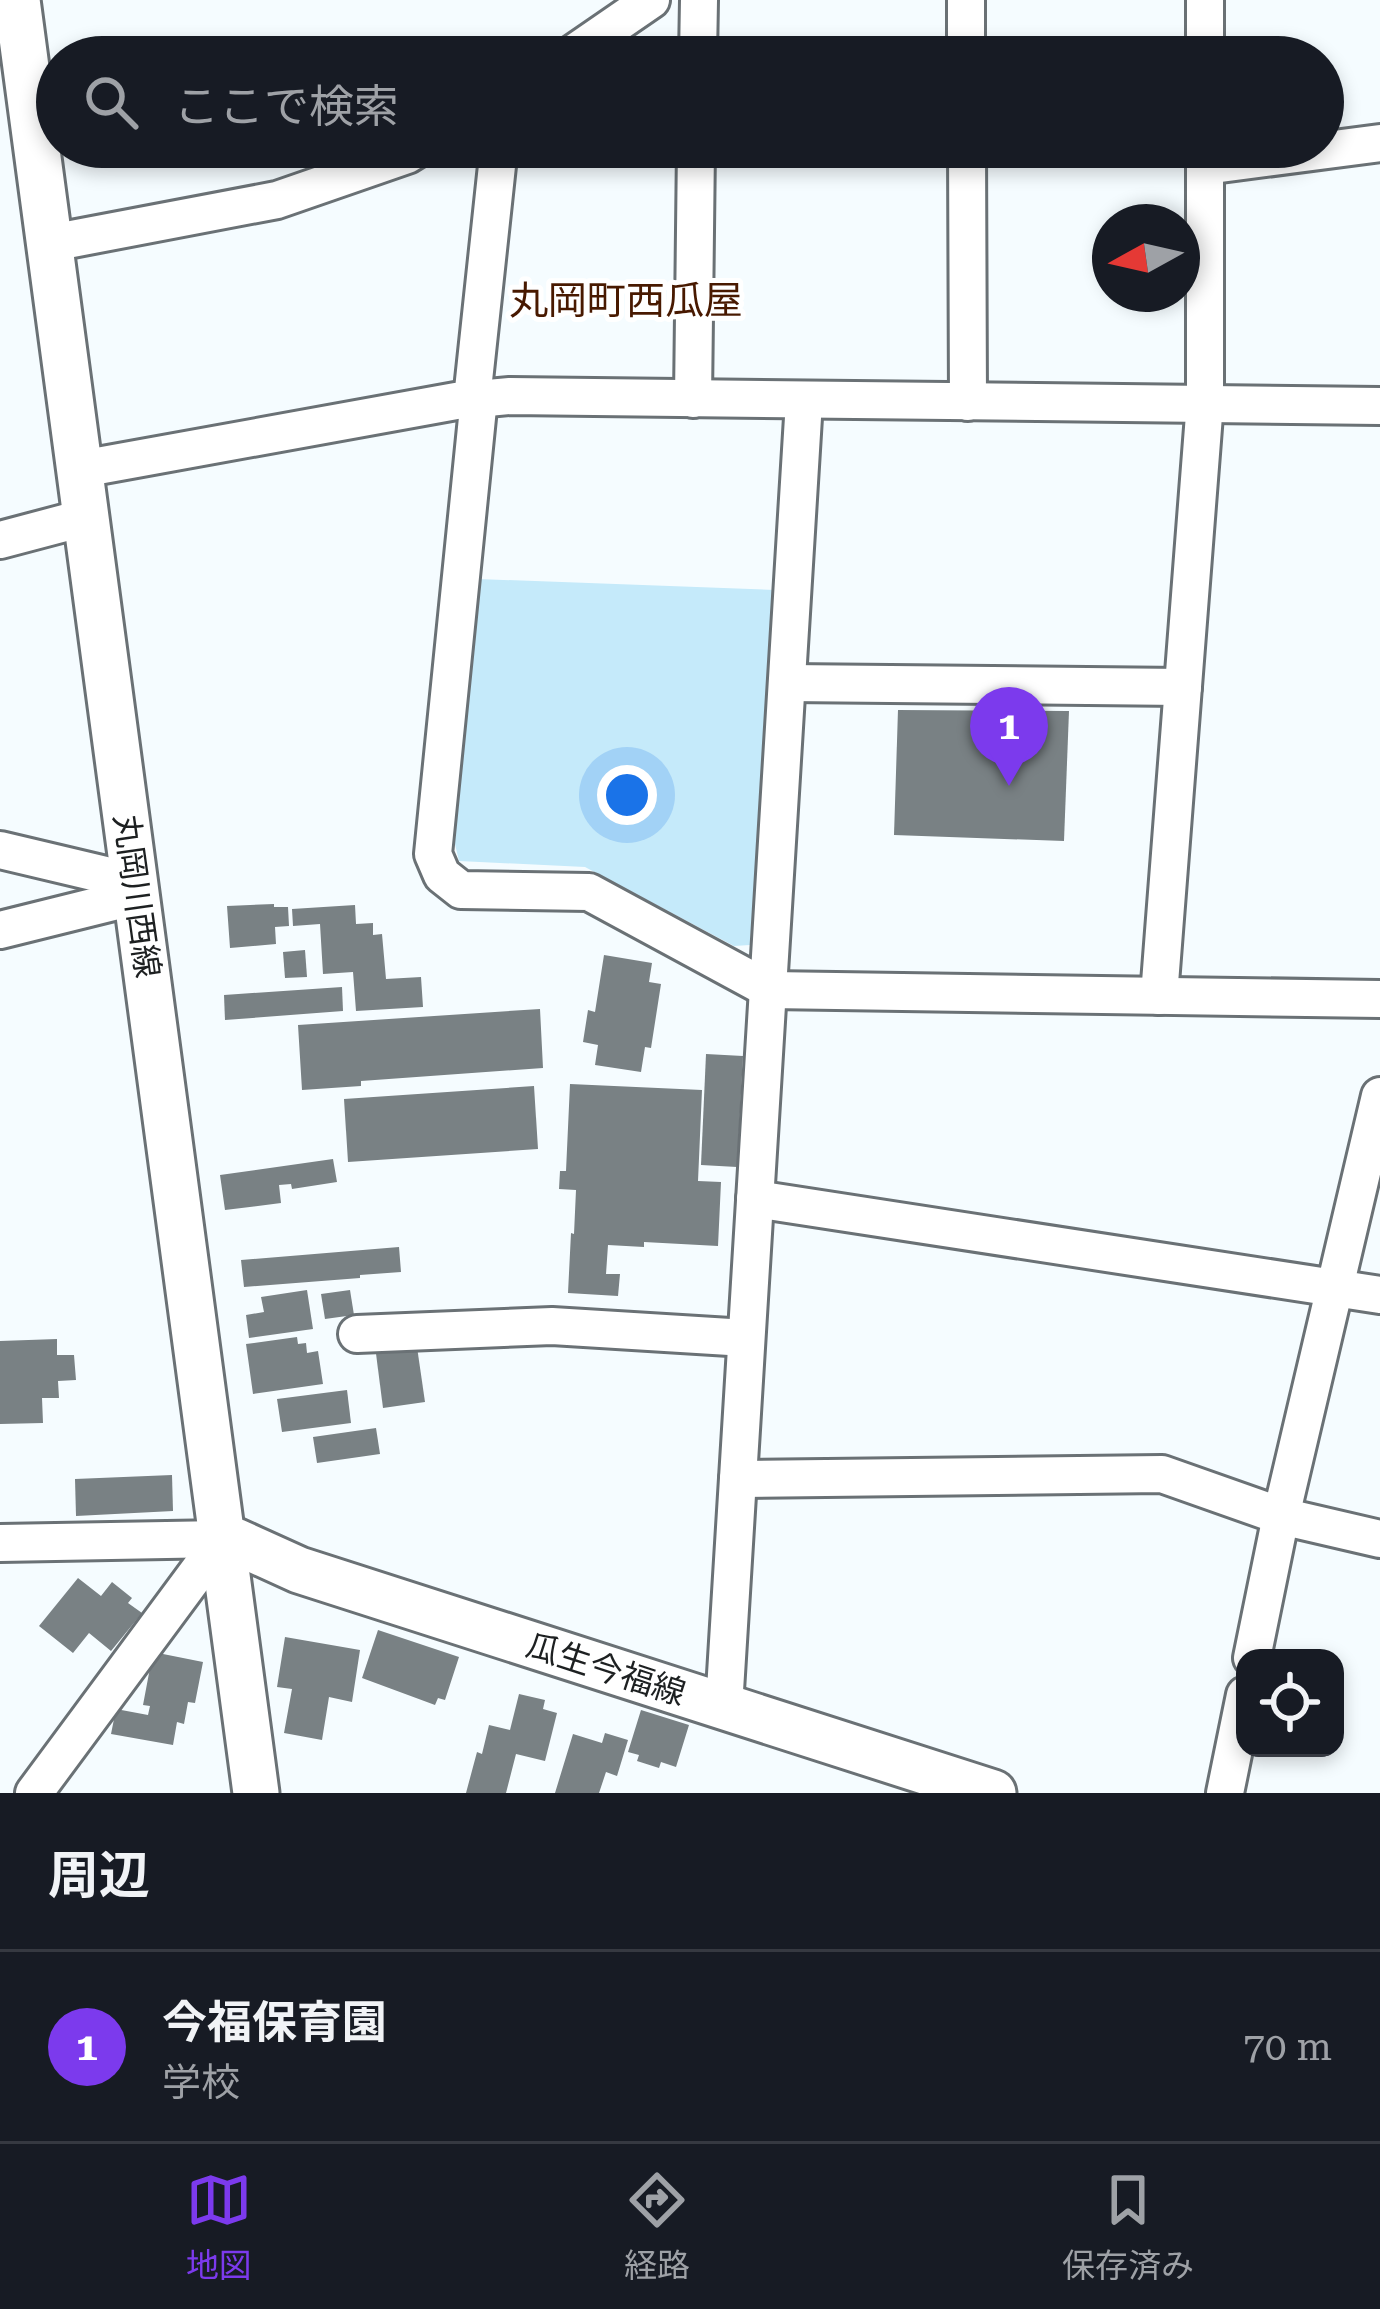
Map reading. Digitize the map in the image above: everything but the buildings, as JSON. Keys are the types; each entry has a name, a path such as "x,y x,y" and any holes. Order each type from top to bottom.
{"main road":[{"name":"丸岡川西線","path":"12,6 36,152"},
{"name":"丸岡川西線","path":"39,168 256,1793"},
{"name":"瓜生今福線","path":"222,1539 235,1540 299,1570 993,1793"}],"street":[{"path":"599,36 651,0"},
{"path":"698,36 699,0"},
{"path":"966,0 966,36"},
{"path":"1205,0 1205,36"},
{"path":"1344,146 1380,143"},
{"path":"51,243 277,200 367,168"},
{"path":"498,168 433,854 442,875 461,890 589,892 770,990 1380,999"},
{"path":"693,399 697,168"},
{"path":"967,168 968,402"},
{"path":"1159,996 1204,402 1205,168"},
{"path":"81,469 476,398 510,396 1380,406"},
{"path":"724,1707 804,401"},
{"path":"0,540 87,517"},
{"path":"788,683 1183,687"},
{"path":"0,850 136,889"},
{"path":"0,930 136,889"},
{"path":"1254,1649 1380,1096"},
{"path":"755,1198 1380,1295"},
{"path":"357,1334 552,1326 746,1338"},
{"path":"737,1479 1162,1474 1281,1516 1380,1539"},
{"path":"4,1548 222,1539"},
{"path":"34,1793 222,1539"},
{"path":"1225,1793 1236,1739"}],"shaded area":[{"path":"478,579 775,590 750,945 734,946 585,867 459,861 454,840"}],"place":[{"name":"今福保育園","path":"1009,786"}],"district":[{"name":"丸岡町西瓜屋","path":"626,301"}]}
